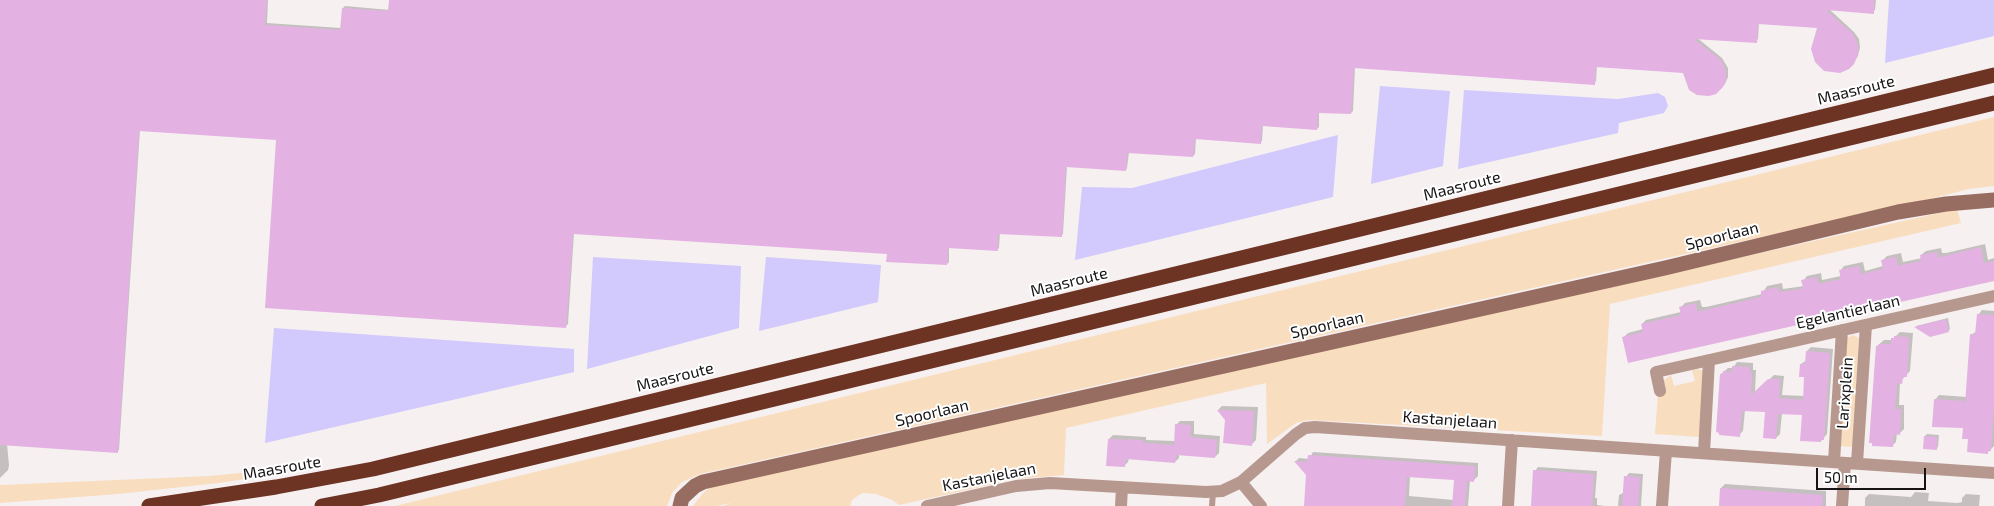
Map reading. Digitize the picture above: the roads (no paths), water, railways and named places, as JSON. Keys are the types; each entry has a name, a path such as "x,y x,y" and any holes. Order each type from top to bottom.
{"highway":[{"name":"Maasroute","path":"149,506 276,487 373,469 1994,74"},
{"path":"322,506 473,472 1994,104"}],"main road":[{"name":"Spoorlaan","path":"680,506 682,498 695,486 703,482 1665,268 1898,212 1946,204 1994,200"}],"street":[{"name":"Egelantierlaan","path":"1660,391 1656,372 1994,296"},
{"name":"Larixplein","path":"1845,463 1866,325"},
{"name":"Larixplein","path":"1842,330 1845,463"},
{"path":"1704,453 1709,360"},
{"name":"Kastanjelaan","path":"927,506 1032,484 1073,483 1213,492 1229,488 1241,482 1296,434 1305,428 1315,427 1994,473"},
{"path":"1508,506 1512,440"},
{"path":"1662,506 1666,451"},
{"path":"1842,506 1845,463"},
{"path":"1241,482 1261,506"},
{"path":"1121,506 1122,487"}],"lane":[{"path":"1212,506 1213,492"}]}
